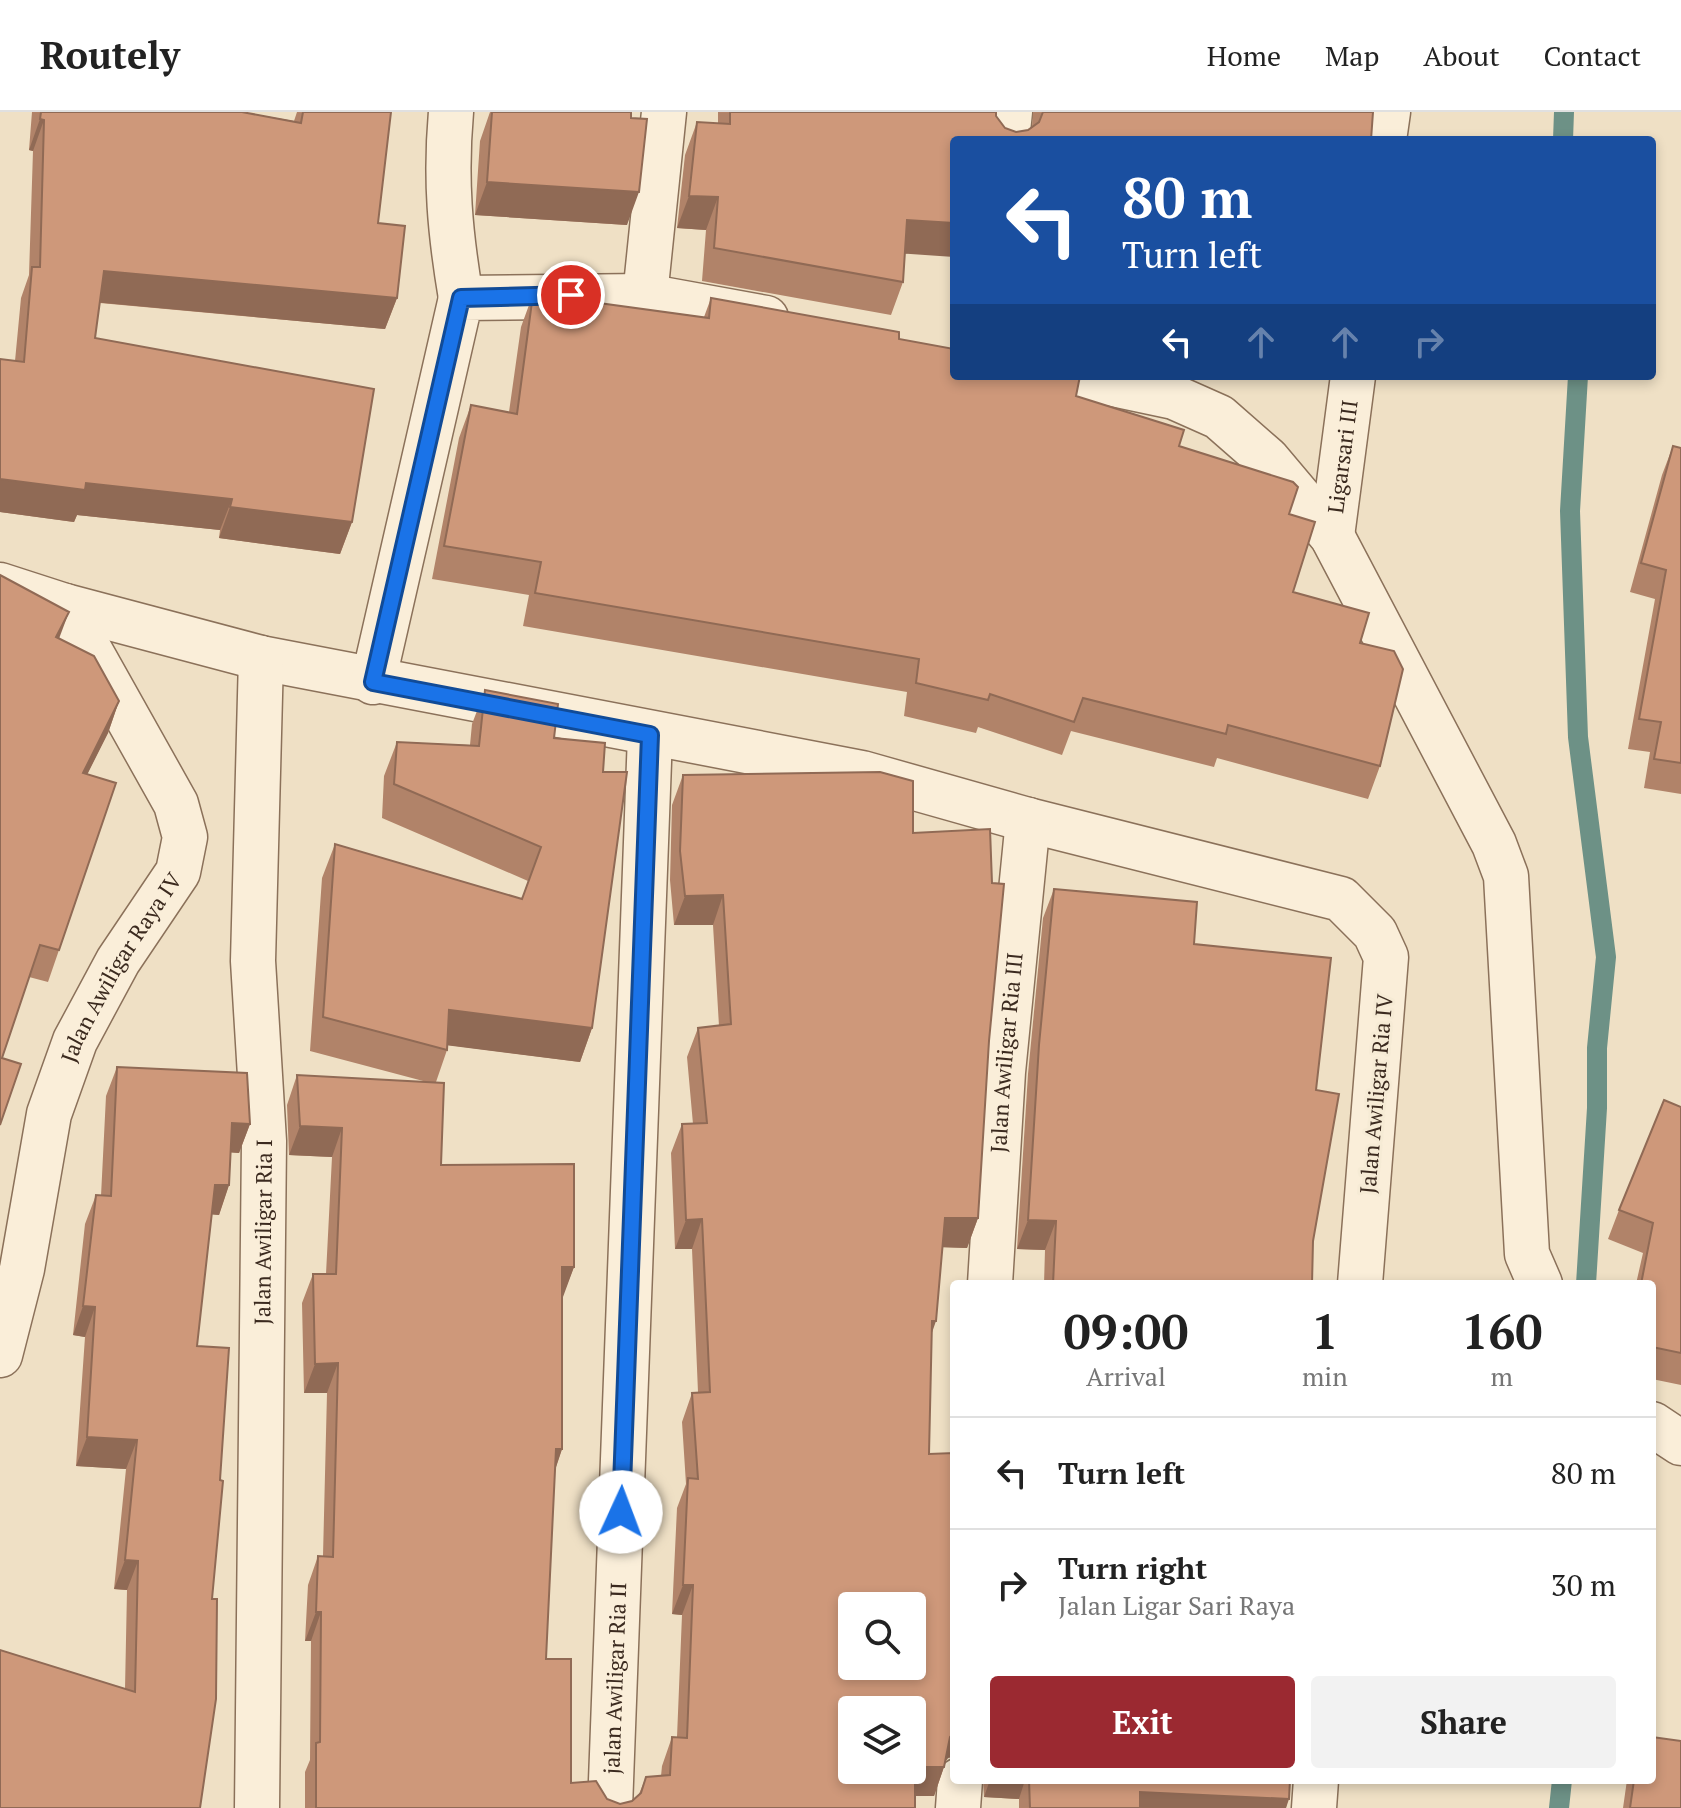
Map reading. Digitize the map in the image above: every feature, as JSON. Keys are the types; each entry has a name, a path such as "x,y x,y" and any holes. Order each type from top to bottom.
{"street":[{"path":"373,682 461,298 448,223 446,182 451,112"},
{"path":"645,296 664,112"},
{"path":"1007,136 1010,112"},
{"path":"1385,136 1388,112"},
{"path":"461,298 645,296 799,324"},
{"path":"1094,380 1174,397 1219,417 1267,459 1332,536 1494,844 1506,876 1527,1254 1538,1280"},
{"name":"Ligarsari III","path":"1332,536 1352,380"},
{"path":"0,585 65,606 261,658 373,682 862,773 1028,820"},
{"name":"Jalan Awiligar Raya IV","path":"0,1355 22,1269 49,1114 75,1041 118,961 178,872 185,837 176,804 65,606"},
{"name":"Jalan Awiligar Ria I","path":"257,1808 264,1141 253,961 261,658"},
{"name":"jalan Awiligar Ria II","path":"610,1808 650,735"},
{"name":"Jalan Awiligar Ria IV","path":"1028,820 1341,899 1358,912 1375,933 1386,957 1360,1280"},
{"name":"Jalan Awiligar Ria III","path":"990,1280 1003,1072 1028,820"},
{"path":"1656,1427 1681,1443"},
{"path":"958,1808 960,1784"},
{"path":"1314,1808 1316,1784"}],"building":[{"path":"41,112 242,112 301,123 303,112 391,112 378,223 405,226 397,298 104,271 95,338 374,389 352,522 230,507 232,499 86,483 85,490 0,479 0,359 24,362 32,267 40,267 44,120 40,119"},
{"path":"492,112 631,112 631,118 647,119 639,192 487,182"},
{"path":"730,112 996,112 1005,128 1016,132 1028,130 1039,122 1043,112 1373,112 1371,136 950,136 950,223 907,220 903,282 714,248 718,197 689,196 697,122 730,124"},
{"path":"533,294 709,318 711,298 899,332 899,339 950,348 950,380 1079,380 1076,396 1184,430 1179,446 1293,482 1298,487 1289,514 1315,522 1293,592 1369,613 1360,643 1394,651 1403,669 1380,766 1228,725 1226,734 1083,698 1074,722 990,694 988,700 916,683 919,659 535,593 541,562 444,546 471,405 517,414"},
{"path":"1673,446 1681,448 1681,763 1654,759 1661,722 1639,719 1666,570 1641,563"},
{"path":"0,575 69,612 56,637 94,656 119,701 83,773 116,783 59,950 40,945 2,1058 21,1064 0,1125"},
{"path":"485,690 558,704 554,738 605,743 603,772 627,772 592,1028 449,1010 447,1050 323,1017 335,844 522,899 541,847 394,784 397,742 479,746"},
{"path":"880,772 913,781 913,833 990,829 992,883 1004,884 989,1041 978,1218 945,1218 936,1321 932,1321 929,1454 950,1453 950,1737 944,1767 926,1767 926,1696 838,1696 838,1784 915,1784 915,1808 316,1808 316,1743 320,1742 321,1612 316,1612 318,1556 333,1557 338,1363 315,1364 313,1274 336,1274 342,1128 300,1126 297,1075 444,1083 441,1165 574,1164 574,1267 562,1267 562,1449 556,1449 546,1659 571,1659 571,1783 596,1781 607,1799 620,1804 632,1801 641,1793 646,1777 670,1775 672,1737 687,1738 693,1585 683,1585 688,1478 698,1479 692,1393 710,1392 702,1219 686,1220 682,1124 707,1123 698,1028 731,1024 723,895 685,896 680,851 683,775"},
{"path":"1054,889 1197,902 1194,944 1331,958 1316,1090 1339,1094 1313,1241 1312,1280 1053,1280 1056,1221 1028,1220 1039,1045"},
{"path":"117,1067 247,1073 250,1124 232,1123 229,1185 215,1185 197,1346 229,1348 220,1480 223,1481 212,1599 217,1599 216,1699 200,1808 0,1808 0,1650 135,1692 138,1561 125,1560 137,1440 87,1437 95,1307 83,1306 96,1195 111,1196"},
{"path":"1664,1100 1681,1107 1681,1353 1656,1348 1656,1280 1642,1280 1653,1223 1619,1210"},
{"path":"1656,1738 1681,1741 1681,1808 1630,1808 1633,1784 1656,1784"},
{"path":"1029,1784 1290,1784 1289,1799 1140,1792 1140,1808 1030,1808"}],"waterway":[{"path":"1563,136 1564,112"},
{"path":"1578,380 1570,511 1578,737 1606,957 1597,1048 1597,1108 1586,1280"},
{"path":"1559,1808 1562,1784"}],"route":[{"path":"571,295 461,298 445,354 373,682 650,735 621,1512"}]}
